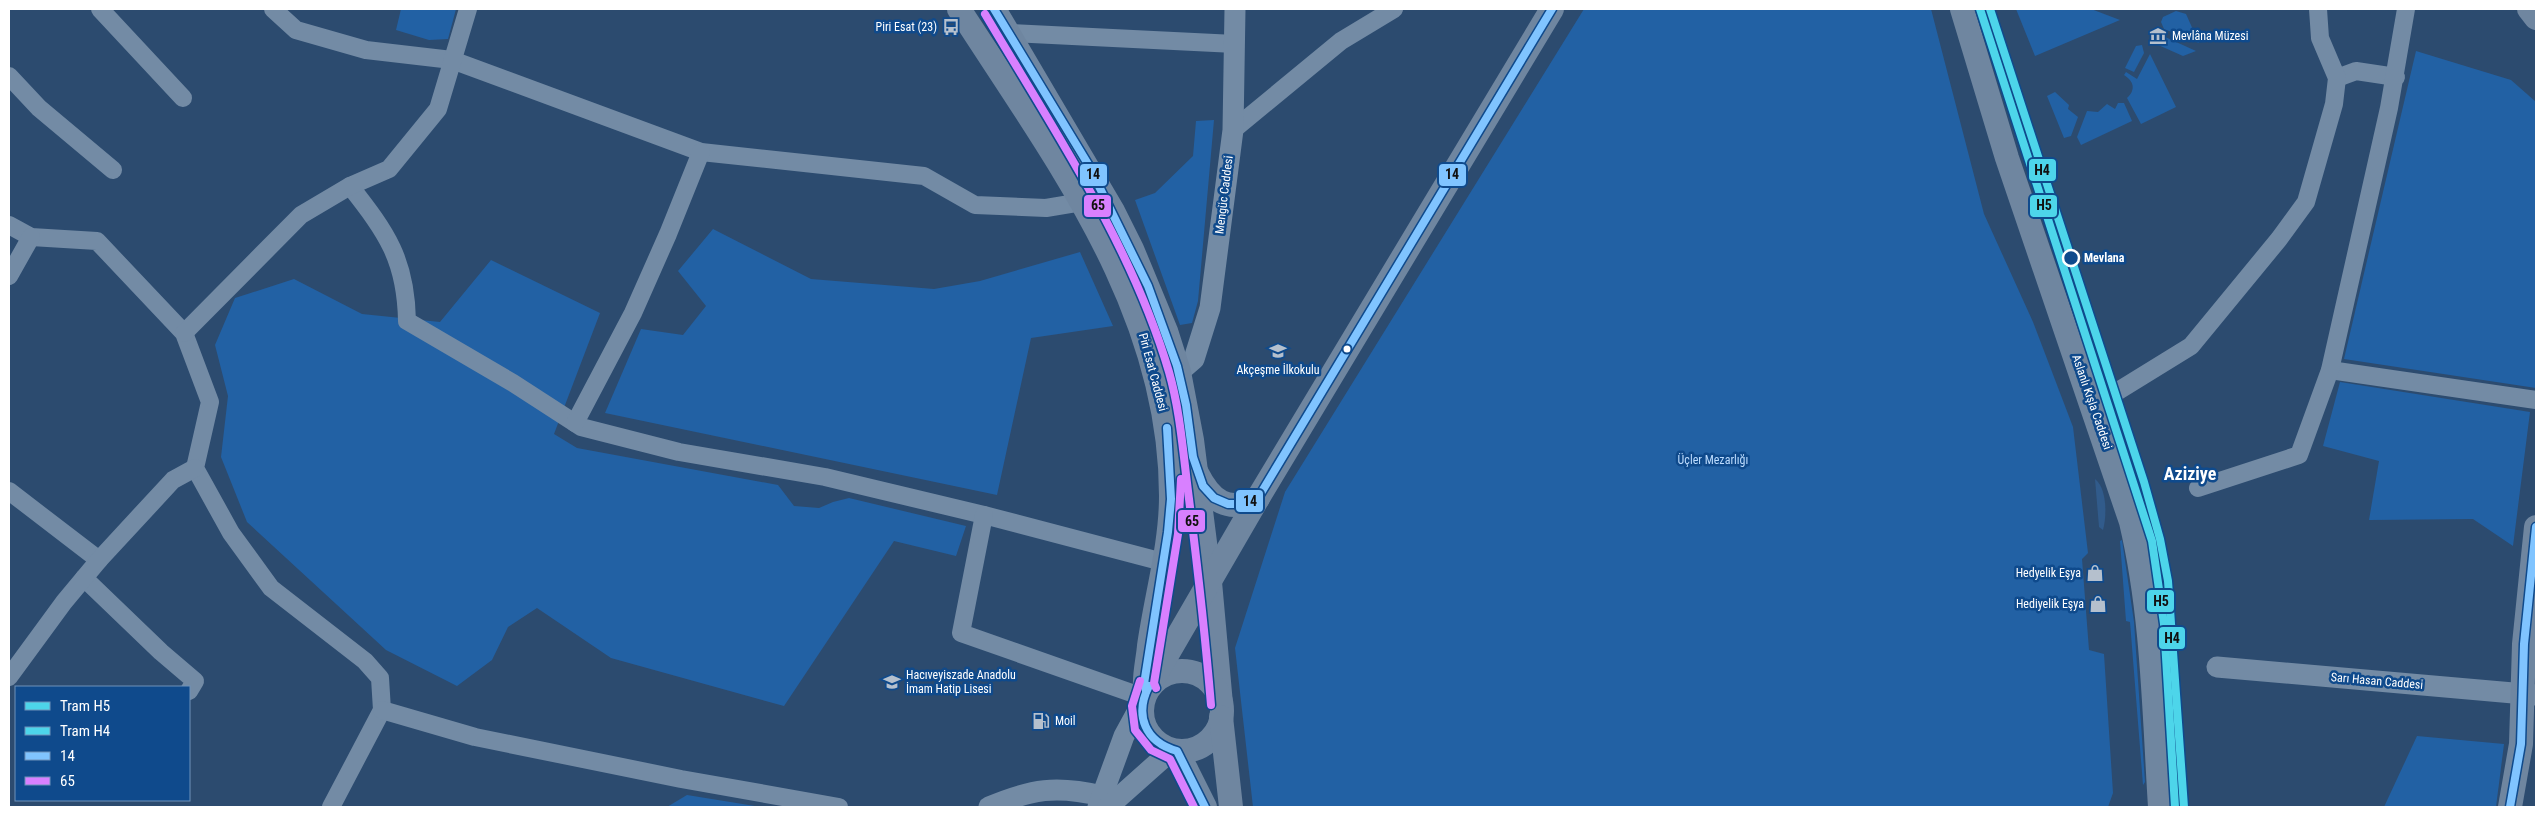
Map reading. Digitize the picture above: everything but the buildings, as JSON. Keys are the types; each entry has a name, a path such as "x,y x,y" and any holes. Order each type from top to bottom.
{"main road":[{"name":"Piri Esat Caddesi","path":"959,9 1082,202 1132,301 1153,360 1167,426 1171,498 1144,684 1145,694"},
{"name":"Piri Esat Caddesi","path":"994,9 1091,172 1132,249 1163,323 1179,372 1196,472 1210,582 1231,807"},
{"path":"1145,694 1158,678 1169,672 1182,670 1194,672 1210,682 1218,692 1221,711 1217,730 1209,741 1197,748 1175,750 1155,742 1148,732 1141,715 1145,694 1258,498 1552,9"},
{"name":"Aslanlı Kışla Caddesi","path":"1962,9 2007,158 2132,522 2142,570 2148,620 2160,807"},
{"path":"2529,9 2536,18"},
{"path":"1196,472 1203,486 1220,502 1240,506 1258,498"},
{"path":"2510,807 2529,694 2524,644 2536,527"},
{"path":"1175,750 1205,807"}],"street":[{"path":"100,9 183,98"},
{"path":"273,9 296,30 366,50 452,60 701,152 924,176 975,205 1046,208 1082,202"},
{"path":"184,333 301,215 350,186 389,169 438,109 468,9"},
{"name":"Mengüc Caddesi","path":"1179,372 1194,359 1210,308 1233,130 1235,9"},
{"path":"1233,130 1341,41 1391,9"},
{"path":"2118,391 2191,346 2279,239 2306,202 2334,104 2337,78 2320,38 2318,9"},
{"path":"2198,488 2299,455 2330,370 2396,77 2406,9"},
{"path":"1008,32 1235,44"},
{"path":"2337,78 2356,71 2396,77"},
{"path":"9,76 39,108 113,170"},
{"path":"575,423 633,314 701,152"},
{"path":"350,186 378,222 397,258 406,291 407,321 513,383 581,427 679,452 825,477 984,515 1163,562"},
{"path":"9,225 31,237 98,241 184,333 210,402 195,468 231,533 271,588 365,661 380,678 382,710 331,807"},
{"path":"9,276 31,237"},
{"path":"2330,370 2536,400"},
{"path":"9,677 99,560 173,480 195,468"},
{"path":"9,491 99,560"},
{"path":"984,515 961,633 1145,694 1124,736 1103,804"},
{"path":"84,578 161,652 196,681 190,690"},
{"name":"Sarı Hasan Caddesi","path":"2217,667 2529,694"},
{"path":"382,710 475,737 681,779 839,807"},
{"path":"1103,804 1175,750"},
{"path":"989,807 1013,797 1058,788 1103,804"}],"green space":[{"path":"401,9 456,9 448,39 429,40 396,30"},
{"name":"Üçler Mezarlığı","path":"1584,9 1931,9 1984,214 2033,322 2073,427 2088,553 2082,559 2089,650 2104,654 2113,793 2108,807 1253,807 1235,648 1285,492"},
{"path":"2016,9 2091,9 2120,20 2035,56"},
{"path":"2176,11 2186,14 2199,43 2164,29 2161,22 2163,17"},
{"path":"2163,36 2196,51 2183,56 2156,44 2155,37"},
{"path":"2142,45 2144,53 2134,72 2125,68 2136,46"},
{"path":"2416,51 2511,80 2536,102 2536,388 2344,359"},
{"path":"2150,54 2176,107 2141,124 2127,98 2133,89 2132,83 2124,75 2126,72 2137,79"},
{"path":"2055,92 2069,105 2068,109 2078,117 2071,136 2064,138 2047,96"},
{"path":"2118,103 2124,103 2132,121 2081,145 2077,137 2087,111 2098,112 2107,104 2115,109"},
{"path":"1214,120 1198,301 1192,323 1180,325 1135,200 1155,193 1193,156 1196,121"},
{"path":"713,229 811,279 934,289 980,281 1080,252 1113,326 1031,338 997,495 605,413 641,329 683,335 706,306 678,271"},
{"path":"491,260 600,313 554,434 577,448 778,485 794,506 819,508 849,498 966,526 956,556 894,541 784,706 611,658 537,608 508,627 492,660 457,686 386,650 247,522 221,457 228,396 215,345 235,298 294,279 362,314 440,322"},
{"path":"2340,382 2530,412 2513,546 2473,519 2369,520 2379,461 2323,446"},
{"path":"2122,540 2134,622 2145,782 2143,785 2130,622 2126,621 2120,541"},
{"path":"2417,736 2504,744 2496,807 2384,807"},
{"path":"687,795 761,807 667,807"}],"shaded area":[{"path":"2095,479 2099,483 2104,495 2105,517 2103,530 2099,527"}],"tram line":[{"name":"H5","path":"1980,9 2152,541 2164,624 2175,807"},
{"name":"H4","path":"1990,9 2144,482 2160,539 2168,581 2184,807"}],"transit line":[{"name":"14","path":"994,9 1088,164 1148,286 1177,366 1186,405 1193,457 1203,486 1214,498 1228,504 1242,504 1258,498 1552,9"},
{"name":"65","path":"985,14 1063,144 1112,232 1153,324 1169,372 1183,446 1201,598 1211,705"},
{"name":"14","path":"1146,691 1144,684 1168,532 1171,499 1167,428"},
{"name":"65","path":"1156,688 1154,683 1178,534 1181,479"},
{"name":"14","path":"2510,807 2521,744 2524,644 2536,527"},
{"name":"65","path":"1140,681 1132,706 1135,730 1151,750 1170,759 1194,807"},
{"name":"14","path":"1149,686 1143,707 1145,726 1157,741 1177,751 1205,807"}],"place":[{"name":"Piri Esat (23)","path":"951,27"},
{"name":"Mevlâna Müzesi","path":"2158,36"},
{"name":"Mevlana","path":"2071,258"},
{"name":"Akçeşme İlkokulu","path":"1278,351"},
{"name":"Hedyelik Eşya","path":"2095,573"},
{"name":"Hediyelik Eşya","path":"2098,604"},
{"name":"Hacıveyiszade Anadolu İmam Hatip Lisesi","path":"892,682"},
{"name":"Moil","path":"1041,721"}],"district":[{"name":"Aziziye","path":"2190,474"}]}
